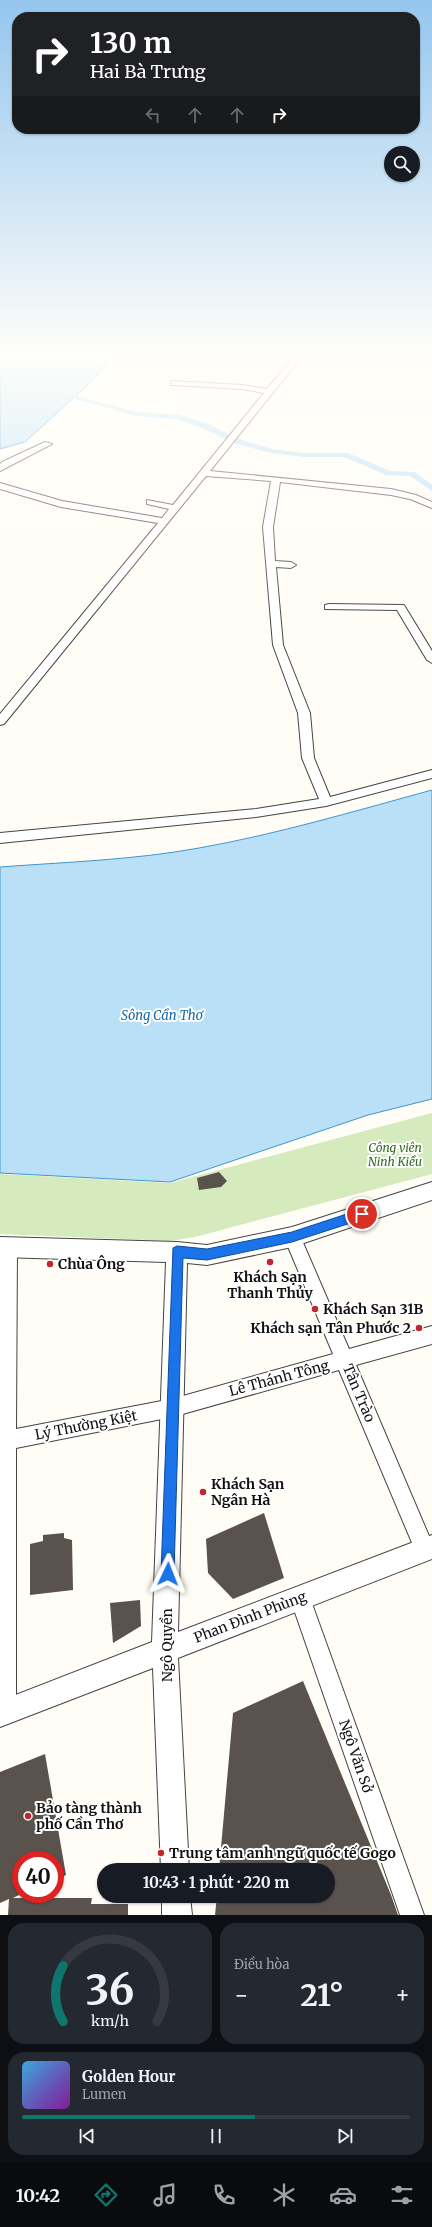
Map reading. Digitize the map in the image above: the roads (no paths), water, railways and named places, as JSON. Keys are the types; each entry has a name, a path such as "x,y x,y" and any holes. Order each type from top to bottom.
{"street":[{"path":"0,721 228,443"},
{"path":"0,468 14,458 30,454 48,444"},
{"path":"204,473 276,479 391,492 413,497 432,505"},
{"path":"276,479 268,527 278,645 294,691 304,713 308,758 326,802"},
{"path":"0,486 62,504 165,521"},
{"path":"150,502 175,508"},
{"path":"270,564 292,565"},
{"path":"329,607 400,607 432,660"},
{"path":"0,838 256,813 326,802 432,774"},
{"path":"3,1713 4,1247 177,1252 207,1255 292,1237 432,1191"},
{"name":"Tân Trào","path":"292,1237 429,1548"},
{"name":"Ngô Quyền","path":"175,1863 165,1650 177,1252"},
{"name":"Lê Thánh Tông","path":"172,1408 432,1335"},
{"name":"Lý Thường Kiệt","path":"3,1441 172,1408"},
{"name":"Phan Đình Phùng","path":"3,1713 429,1548"},
{"name":"Ngô Văn Sở","path":"300,1598 412,1915"},
{"path":"176,1903 177,1915"}],"water":[{"path":"0,443 20,443 0,449"},
{"name":"Sông Cần Thơ","path":"432,790 432,1099 368,1115 170,1182 0,1173 0,867 125,858 199,848 287,829"}],"waterway":[{"path":"244,443 272,451 303,455 345,455 389,473 412,474 432,489"}],"place":[{"name":"Khách Sạn Thanh Thủy","path":"270,1262"},
{"name":"Chùa Ông","path":"50,1264"},
{"name":"Khách Sạn 31B","path":"315,1309"},
{"name":"Khách sạn Tân Phước 2","path":"419,1328"},
{"name":"Khách Sạn Ngân Hà","path":"203,1492"},
{"name":"Bảo tàng thành phố Cần Thơ","path":"28,1816"},
{"name":"Trung tâm anh ngữ quốc tế Gogo","path":"161,1853"}],"park label":[{"name":"Công viên Ninh Kiều","path":"395,1154"}]}
